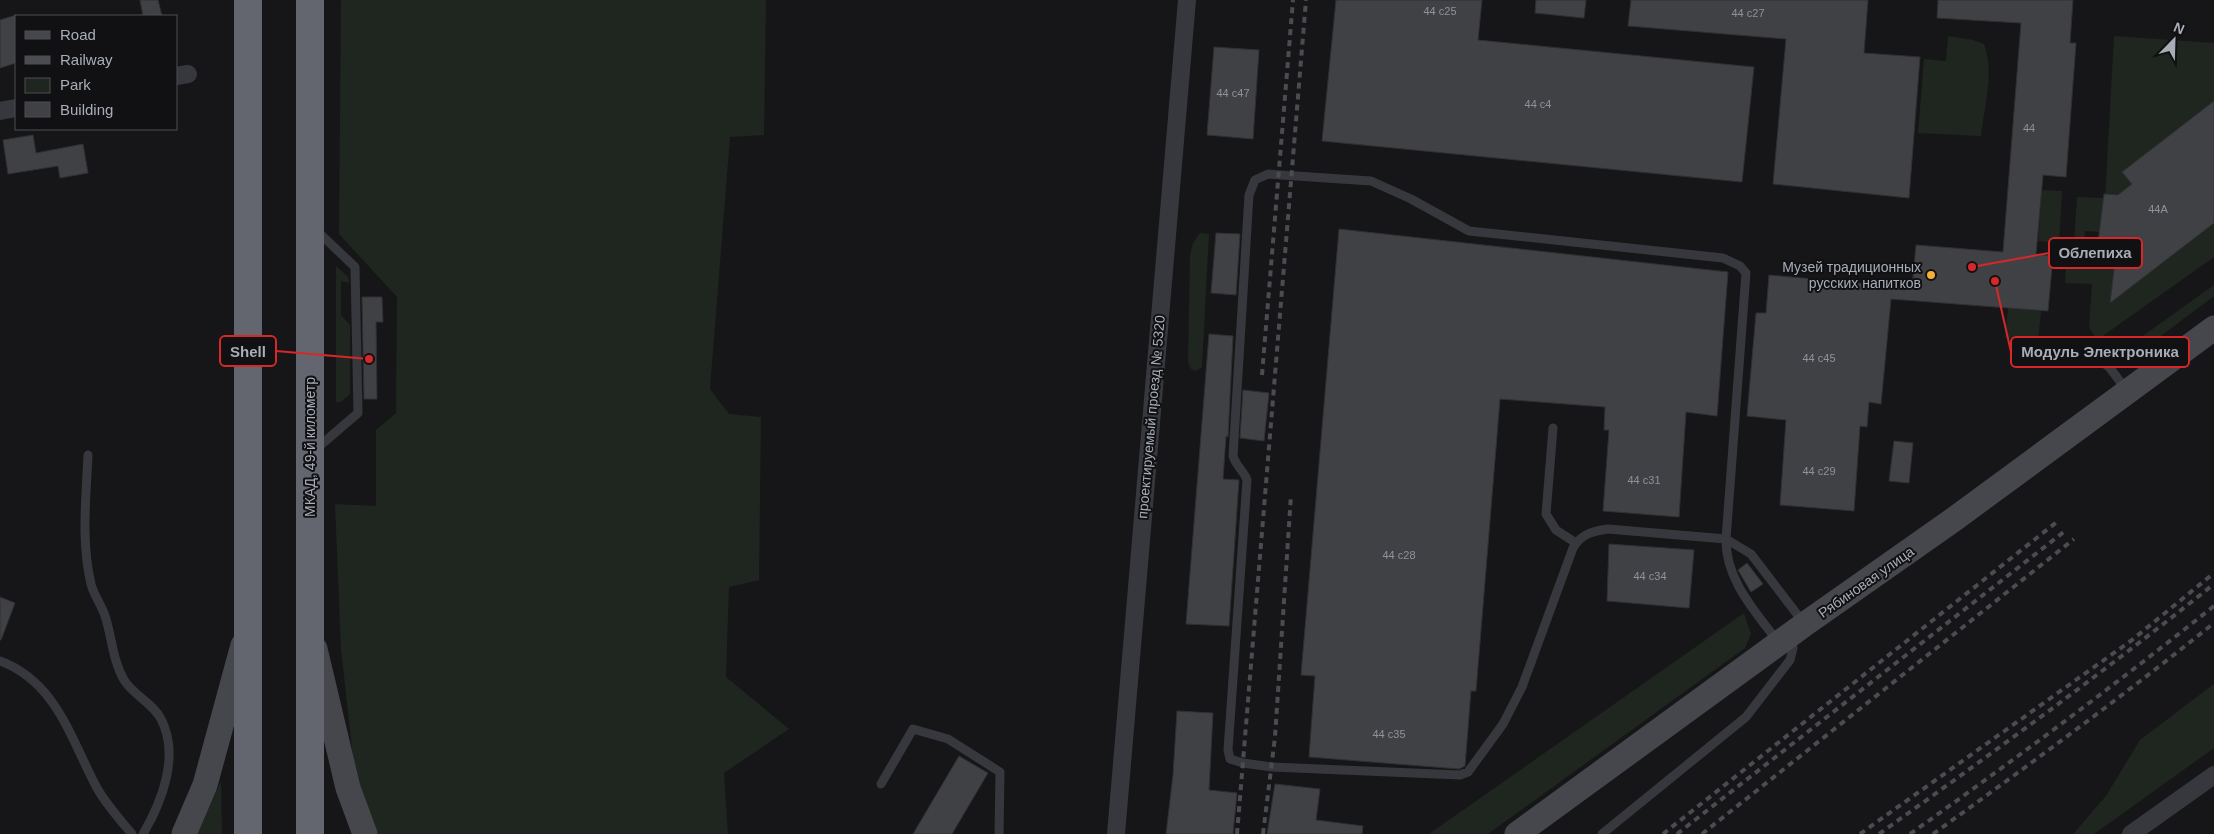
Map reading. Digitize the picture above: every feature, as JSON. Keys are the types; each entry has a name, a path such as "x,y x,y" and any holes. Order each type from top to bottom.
{"highway":[{"path":"248,0 248,834"},
{"name":"МКАД, 49-й километр","path":"310,0 310,834"}],"street":[{"name":"проектируемый проезд № 5320","path":"1116,834 1187,0"},
{"path":"0,111 15,108"},
{"name":"Рябиновая улица","path":"1517,834 1791,634 1961,515 2214,328"},
{"path":"184,834 205,785 247,628"},
{"path":"310,632 333,718 348,788 366,834"},
{"path":"2131,834 2214,775"}],"lane":[{"path":"1602,834 1746,717 1790,660 1793,648 1791,634 1751,554 1726,539 1608,529 1588,534 1576,543 1522,687 1502,724 1468,772 1460,775 1272,767 1230,759 1228,750 1247,480 1242,470 1236,466 1233,456 1249,195 1255,180 1268,174 1371,181 1411,199 1469,231 1723,258 1740,266 1746,273 1726,539 1726,556 1731,572 1754,610 1791,634"},
{"path":"310,224 355,267 358,413 310,454"},
{"path":"2096,357 2110,368 2127,392"},
{"path":"1553,428 1546,514 1556,530 1576,543"},
{"path":"88,456 85,554 91,586 106,617 116,663 125,682 161,718 167,737 168,764 163,794 143,834"},
{"path":"0,661 23,672 47,693 74,739 98,790 132,834"},
{"path":"881,784 913,729 948,739 1000,772 999,834"}],"green space":[{"path":"341,0 766,0 764,135 730,137 710,389 729,414 761,417 759,580 729,587 726,677 789,729 724,773 728,834 375,834 355,775 341,649 335,504 376,506 376,430 396,413 397,297 339,234"},
{"path":"1948,36 1973,40 1984,44 1989,66 1989,78 1981,136 1918,133 1924,59 1946,61"},
{"path":"2114,36 2214,43 2214,257 2097,340 2089,327 2092,284 2065,283 2066,266 2099,267 2100,232 2085,231 2084,244 2074,243 2077,197 2105,198"},
{"path":"2042,190 2062,191 2059,243 2038,241"},
{"path":"1200,233 1209,234 1202,367 1196,371 1191,369 1188,362 1190,256 1193,243"},
{"path":"336,266 348,277 349,283 341,281 341,315 350,325 350,394 341,402 336,402"},
{"path":"2214,285 2214,296 2133,357 2126,348"},
{"path":"2008,308 2041,311 2038,341 2005,338"},
{"path":"1744,613 1751,634 1745,648 1488,834 1429,834"},
{"path":"2214,684 2214,748 2094,834 2073,834 2106,796 2140,740"},
{"path":"221,781 222,834 197,834"}],"building":[{"path":"140,0 158,0 162,15 143,15"},
{"path":"1336,0 1482,0 1478,40 1754,67 1742,182 1322,141"},
{"path":"1536,0 1586,0 1584,18 1535,13"},
{"path":"1631,0 1868,0 1864,53 1920,57 1909,198 1773,184 1786,39 1628,26"},
{"path":"1938,0 2073,0 2070,43 2076,43 2066,177 2043,175 2036,254 2053,256 2048,311 1891,299 1881,404 1869,402 1867,427 1860,426 1854,511 1780,505 1786,420 1747,416 1756,313 1766,313 1769,275 1912,288 1916,245 2003,252 2021,23 1937,18"},
{"path":"15,15 15,63 0,68 0,20"},
{"path":"1214,47 1259,50 1253,139 1207,135"},
{"path":"2214,101 2214,223 2110,303 2115,262 2096,259 2104,194 2118,195 2132,184 2122,172"},
{"path":"33,135 36,153 83,144 88,173 60,178 58,166 8,174 3,140"},
{"path":"1339,229 1728,272 1717,416 1686,412 1679,517 1603,511 1609,430 1604,430 1605,407 1500,399 1476,691 1471,691 1465,766 1459,769 1309,757 1315,676 1301,675"},
{"path":"1216,233 1240,234 1236,295 1211,293"},
{"path":"362,297 382,297 383,322 376,322 377,399 364,399"},
{"path":"1209,334 1233,336 1228,437 1226,436 1223,479 1239,480 1229,626 1186,624"},
{"path":"1243,390 1269,393 1264,441 1240,438"},
{"path":"1894,441 1913,443 1909,483 1889,481"},
{"path":"1609,544 1694,550 1689,608 1607,601"},
{"path":"1747,563 1763,584 1751,592 1738,570"},
{"path":"0,597 15,603 1,640 0,640"},
{"path":"1177,711 1213,713 1209,790 1237,793 1233,834 1166,834 1173,775"},
{"path":"959,756 988,773 952,834 913,834"},
{"path":"1275,784 1320,789 1316,820 1363,826 1362,834 1267,834"}],"railway":[{"path":"1262,375 1293,0"},
{"path":"1237,834 1306,0"},
{"path":"1263,834 1275,737 1291,495"},
{"path":"1663,834 2058,521"},
{"path":"1677,834 2065,531"},
{"path":"1702,834 2074,539"},
{"path":"1860,834 2132,640 2214,573"},
{"path":"1879,834 2048,711 2214,584"},
{"path":"1910,834 2064,722 2214,606"},
{"path":"1933,834 2075,730 2214,623"}],"place":[{"name":"Облепиха","path":"1972,267"},
{"name":"Музей традиционных русских напитков","path":"1931,275"},
{"name":"Модуль Электроника","path":"1995,281"},
{"name":"Shell","path":"369,359"}]}
